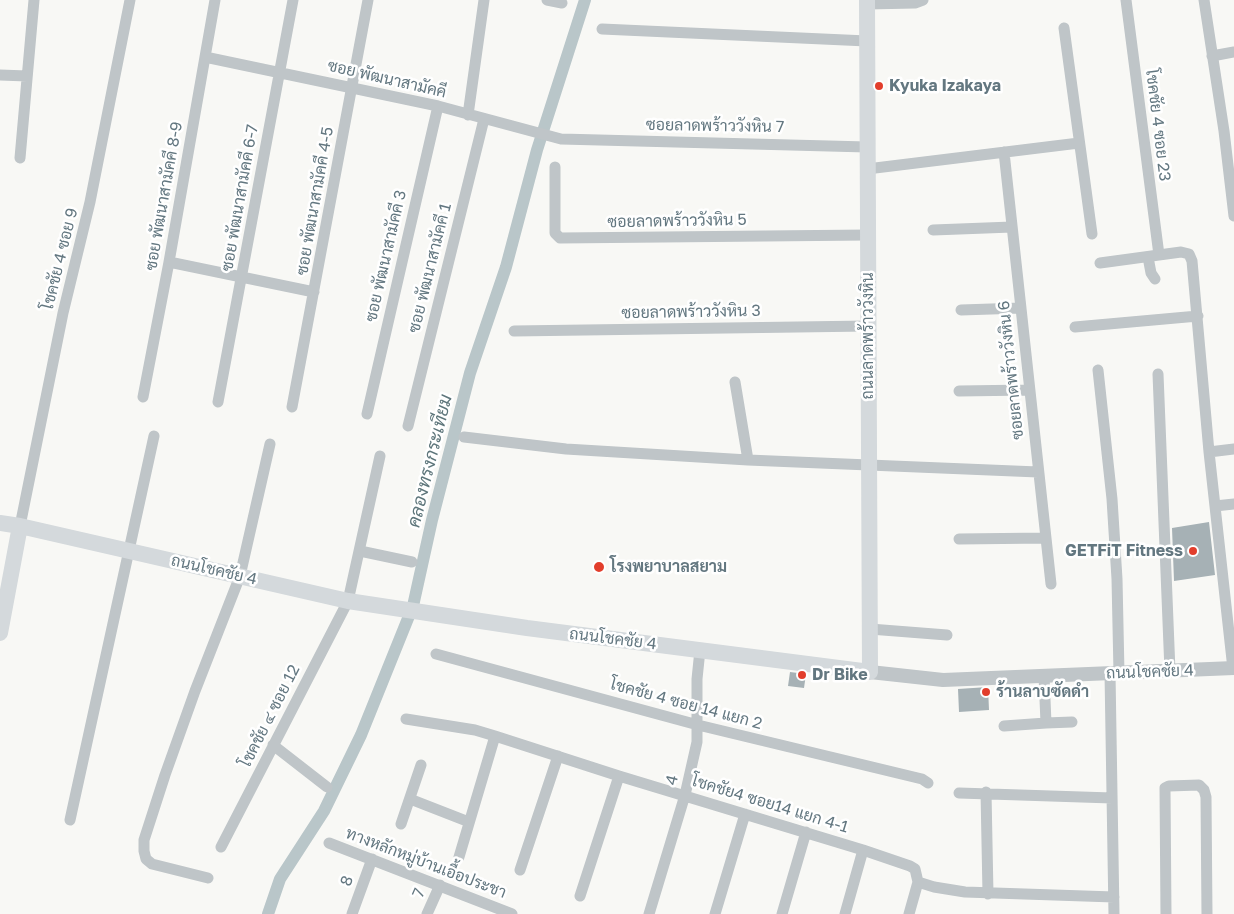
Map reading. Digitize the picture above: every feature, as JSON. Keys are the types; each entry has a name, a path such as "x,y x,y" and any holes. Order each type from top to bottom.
{"main road":[{"name":"ถนนลาดพร้าววังหิน","path":"867,2 870,672"},
{"name":"ถนนโชคชัย 4","path":"0,523 348,601 527,628 870,672"},
{"path":"0,633 20,526"}],"street":[{"path":"20,158 34,0"},
{"name":"โชคชัย 4 ซอย 9","path":"20,526 63,313 90,202 130,0"},
{"name":"ซอย พัฒนาสามัคคี 8-9","path":"142,397 169,262 216,0"},
{"name":"ซอย พัฒนาสามัคคี 6-7","path":"218,402 293,0"},
{"name":"ซอย พัฒนาสามัคคี 4-5","path":"292,407 368,0"},
{"path":"468,115 484,0"},
{"path":"547,0 562,4"},
{"path":"867,2 915,3 923,0"},
{"name":"โชคชัย 4 ซอย 23","path":"1126,0 1154,256 1151,273 1155,279"},
{"path":"1204,0 1212,56 1229,130 1234,211"},
{"path":"1064,28 1078,143 1092,234"},
{"path":"602,29 867,40"},
{"path":"1212,56 1234,52"},
{"name":"ซอย พัฒนาสามัคคี","path":"205,57 438,106 562,139"},
{"path":"0,75 27,76"},
{"name":"ซอย พัฒนาสามัคคี 3","path":"367,414 438,106"},
{"name":"ซอย พัฒนาสามัคคี 1","path":"408,426 484,118"},
{"name":"ซอยลาดพร้าววังหิน 7","path":"562,139 867,147"},
{"path":"867,169 1078,143"},
{"name":"ซอยลาดพร้าววังหิน 6","path":"1004,152 1038,472 1052,584"},
{"name":"ซอยลาดพร้าววังหิน 5","path":"555,167 555,233 560,238 868,235"},
{"path":"933,230 1012,227"},
{"path":"1100,263 1181,252 1189,254 1192,260 1209,452 1233,668"},
{"path":"169,262 314,292"},
{"path":"961,310 1021,308"},
{"path":"1074,327 1198,316"},
{"name":"ซอยลาดพร้าววังหิน 3","path":"514,331 868,326"},
{"path":"1098,370 1112,499 1116,559 1112,798 1114,914"},
{"path":"1158,374 1170,671"},
{"path":"735,382 748,460"},
{"path":"959,391 1029,390"},
{"path":"70,820 154,436"},
{"path":"464,437 566,449 748,460 1038,472"},
{"path":"208,878 152,864 146,859 144,840 164,775 240,576 270,444"},
{"path":"1209,452 1234,449"},
{"name":"โชคชัย ๔ ซอย 12","path":"221,847 348,601 380,456"},
{"path":"1215,506 1234,504"},
{"path":"959,539 1046,538"},
{"path":"360,551 412,562"},
{"path":"870,629 947,635"},
{"name":"4","path":"650,914 685,795 697,742 697,679 700,650"},
{"name":"โชคชัย 4 ซอย 14 แยก 2","path":"436,654 698,725 922,779 928,783"},
{"name":"ถนนโชคชัย 4","path":"870,672 943,680 1233,668"},
{"path":"1044,676 1046,723"},
{"name":"โชคชัย4 ซอย14 แยก 4-1","path":"406,719 475,730 863,850 910,866 915,869 918,882"},
{"path":"1004,726 1072,722"},
{"path":"459,857 495,736"},
{"path":"272,745 327,787"},
{"path":"520,870 558,756"},
{"path":"401,824 421,765"},
{"path":"580,896 620,776"},
{"path":"1166,914 1165,788 1169,786 1199,785 1204,790 1206,797 1207,914"},
{"path":"959,793 986,792 1112,798"},
{"path":"986,792 988,894"},
{"path":"410,799 469,822"},
{"path":"715,914 746,814"},
{"path":"782,914 806,832"},
{"name":"ทางหลักหมู่บ้านเอื้อประชา","path":"329,843 508,913"},
{"path":"845,914 863,850"},
{"name":"8","path":"352,914 372,859"},
{"path":"909,914 918,882 948,890 988,894 1114,897"},
{"name":"7","path":"427,914 440,885"}],"building":[{"name":"GETFiT Fitness","path":"1209,522 1215,575 1174,581 1172,528"},
{"path":"790,672 806,674 804,688 788,686"},
{"path":"988,687 989,710 959,712 958,689"}],"waterway":[{"name":"คลองทรงกระเทียม","path":"268,914 280,879 324,811 361,735 413,606 432,520 470,373 506,267 537,150 585,0"}],"place":[{"name":"Kyuka Izakaya","path":"879,86"},
{"name":"GETFiT Fitness","path":"1193,551"},
{"name":"โรงพยาบาลสยาม","path":"599,567"},
{"name":"Dr Bike","path":"802,675"},
{"name":"ร้านลาบซัดดำ","path":"986,692"}]}
